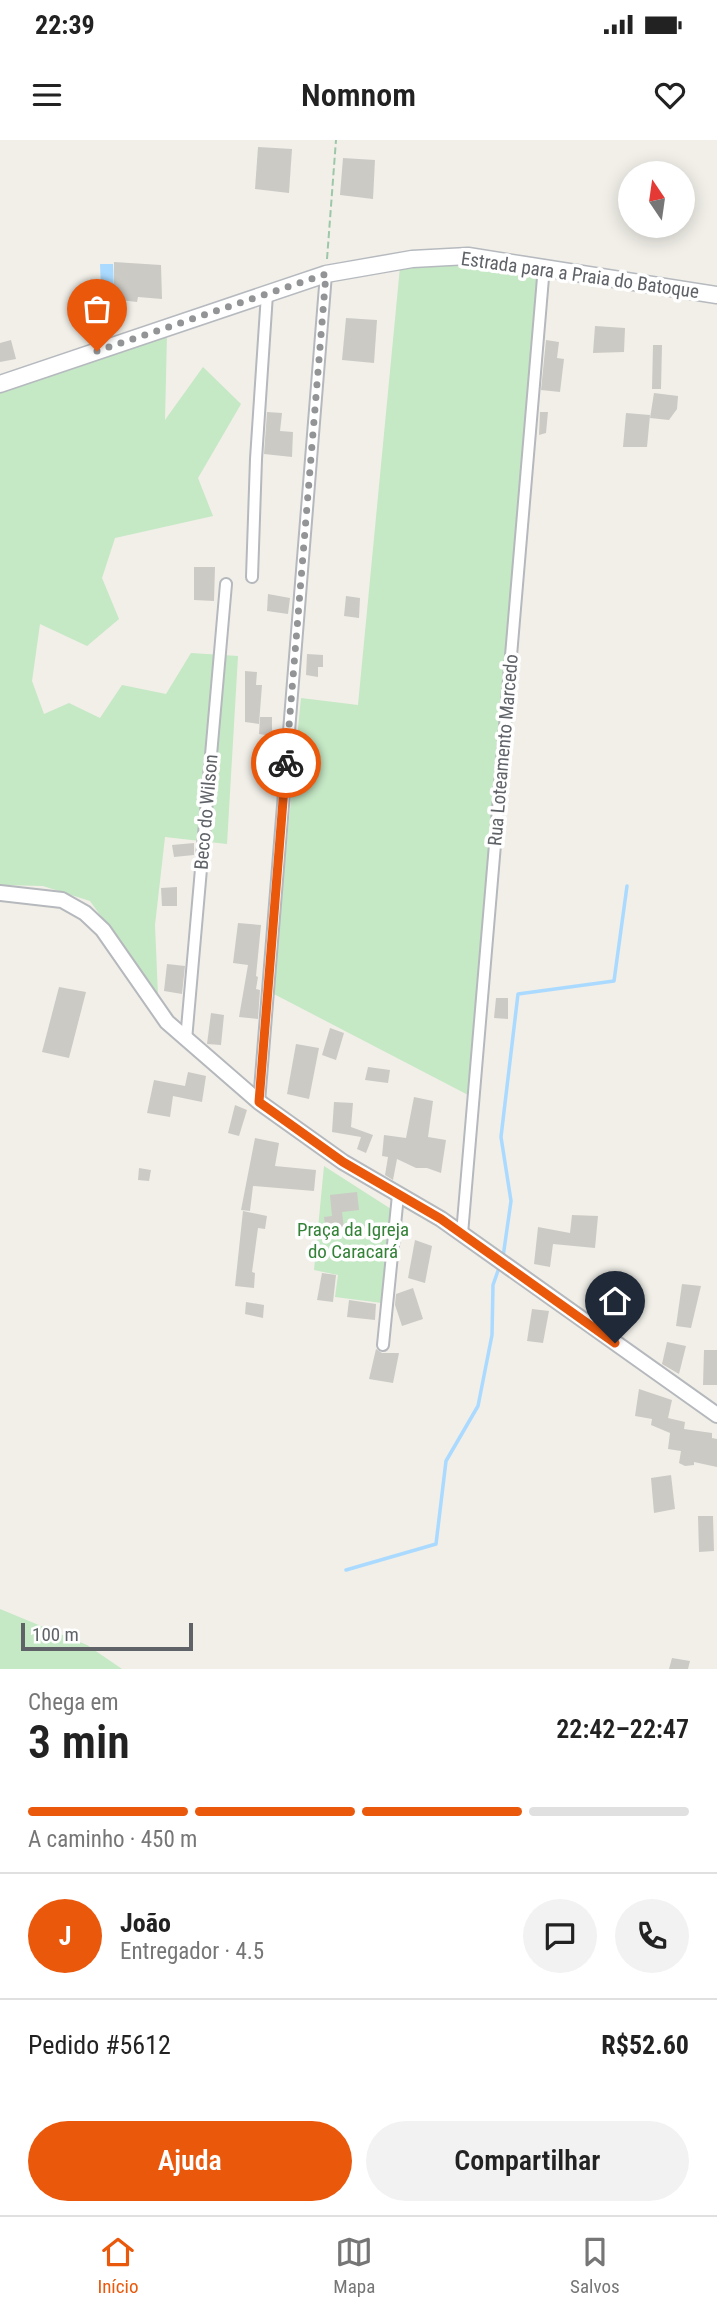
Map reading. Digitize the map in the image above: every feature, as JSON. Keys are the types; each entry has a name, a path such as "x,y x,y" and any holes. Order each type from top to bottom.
{"main road":[{"name":"Estrada para a Praia do Batoque","path":"0,384 326,274 440,256 468,256 544,266 717,295"}],"street":[{"name":"Rua Loteamento Marcedo","path":"462,1234 544,266"},
{"path":"259,1102 326,274"},
{"path":"252,577 256,459 267,293"},
{"name":"Beco do Wilson","path":"186,1040 226,584"},
{"path":"0,893 62,900 85,913 103,930 167,1022 259,1102 343,1162 462,1234 717,1415"},
{"path":"383,1345 398,1195"}],"path":[{"path":"326,274 336,140"}],"green space":[{"path":"465,264 540,276 472,1097 272,993 301,698 358,705 400,267"},
{"path":"167,334 165,420 203,367 241,404 198,478 213,516 115,538 102,578 119,619 87,646 40,624 32,681 44,714 69,703 100,718 122,685 166,694 191,653 238,656 227,844 165,837 155,925 158,996 90,901 43,886 0,885 0,391"},
{"name":"Praça da Igreja do Caracará","path":"324,1166 391,1209 382,1303 335,1297 338,1275 314,1270"},
{"path":"0,1609 87,1645 122,1669 0,1669"}],"water":[{"path":"100,264 113,264 114,289 101,289"}],"building":[{"path":"258,147 292,149 289,193 255,189"},
{"path":"343,158 375,160 373,199 340,195"},
{"path":"114,262 161,265 162,299 138,297 137,302 103,298 104,304 93,306 88,303 86,288 114,286"},
{"path":"346,318 377,320 374,363 342,360"},
{"path":"595,326 625,328 624,352 593,353"},
{"path":"11,340 16,359 0,362 0,343"},
{"path":"546,340 559,342 557,358 564,359 560,392 541,390"},
{"path":"653,345 662,345 661,389 652,389"},
{"path":"654,393 678,396 677,409 669,420 650,418"},
{"path":"267,412 282,413 280,431 293,432 292,457 264,454"},
{"path":"540,412 548,412 546,433 539,435"},
{"path":"626,413 650,415 647,447 623,447"},
{"path":"194,567 215,567 214,601 194,600"},
{"path":"268,594 290,598 288,614 267,611"},
{"path":"346,596 360,598 359,618 344,616"},
{"path":"307,654 323,655 323,667 318,667 318,677 306,675"},
{"path":"245,671 257,672 256,685 262,685 259,724 245,722"},
{"path":"260,717 272,717 272,736 259,734"},
{"path":"194,843 194,855 174,857 172,845"},
{"path":"177,887 177,906 162,906 161,888"},
{"path":"238,923 261,925 256,976 256,989 260,990 258,1019 239,1017 248,965 233,963"},
{"path":"167,964 185,966 182,994 164,991"},
{"path":"59,987 86,992 69,1058 42,1052"},
{"path":"496,998 508,998 508,1019 494,1018"},
{"path":"211,1013 224,1015 221,1045 207,1044"},
{"path":"330,1028 344,1033 336,1060 322,1055"},
{"path":"296,1044 319,1048 309,1099 287,1094"},
{"path":"368,1067 390,1070 388,1083 365,1080"},
{"path":"188,1072 206,1076 202,1102 173,1096 170,1117 147,1113 154,1080 185,1086"},
{"path":"414,1097 433,1101 428,1137 446,1140 441,1173 427,1168 416,1168 397,1159 393,1180 385,1175 388,1157 382,1156 384,1135 406,1138"},
{"path":"334,1102 353,1103 351,1127 373,1135 366,1153 357,1149 361,1137 332,1132"},
{"path":"235,1105 247,1110 239,1136 228,1133"},
{"path":"255,1138 279,1143 275,1166 316,1170 314,1191 253,1186 250,1211 241,1210"},
{"path":"139,1168 151,1170 149,1181 138,1180"},
{"path":"357,1192 359,1210 342,1212 344,1229 326,1231 324,1217 332,1216 330,1195"},
{"path":"243,1211 267,1216 265,1229 258,1228 252,1272 255,1273 254,1288 235,1286"},
{"path":"572,1215 598,1216 595,1248 553,1244 550,1267 534,1264 538,1227 570,1233"},
{"path":"415,1240 432,1246 425,1283 408,1278"},
{"path":"322,1273 336,1275 333,1302 317,1300"},
{"path":"682,1284 701,1286 691,1328 676,1326"},
{"path":"413,1288 423,1319 402,1326 395,1305 396,1294"},
{"path":"349,1300 376,1304 375,1320 347,1317"},
{"path":"246,1302 264,1305 263,1318 245,1314"},
{"path":"532,1309 549,1311 543,1343 527,1341"},
{"path":"667,1342 686,1346 679,1374 662,1364"},
{"path":"376,1349 382,1353 399,1353 393,1383 369,1379"},
{"path":"704,1350 717,1350 717,1385 703,1385"},
{"path":"639,1389 672,1400 668,1418 685,1422 684,1429 712,1433 712,1438 717,1439 717,1467 694,1462 694,1465 685,1466 679,1463 681,1451 668,1449 670,1433 651,1425 652,1419 635,1416"},
{"path":"671,1475 675,1509 654,1513 651,1478"},
{"path":"698,1516 713,1516 714,1551 699,1552"},
{"path":"672,1658 690,1661 688,1669 669,1669"}],"waterway":[{"path":"503,1257 511,1201 501,1137 518,994 614,981 627,886"},
{"path":"346,1570 436,1544 446,1461 478,1406 492,1335 493,1285 500,1265"}],"way so far":[{"path":"97,351 326,274 286,763"}],"route":[{"path":"286,763 259,1102 343,1162 441,1219 615,1343"}]}
